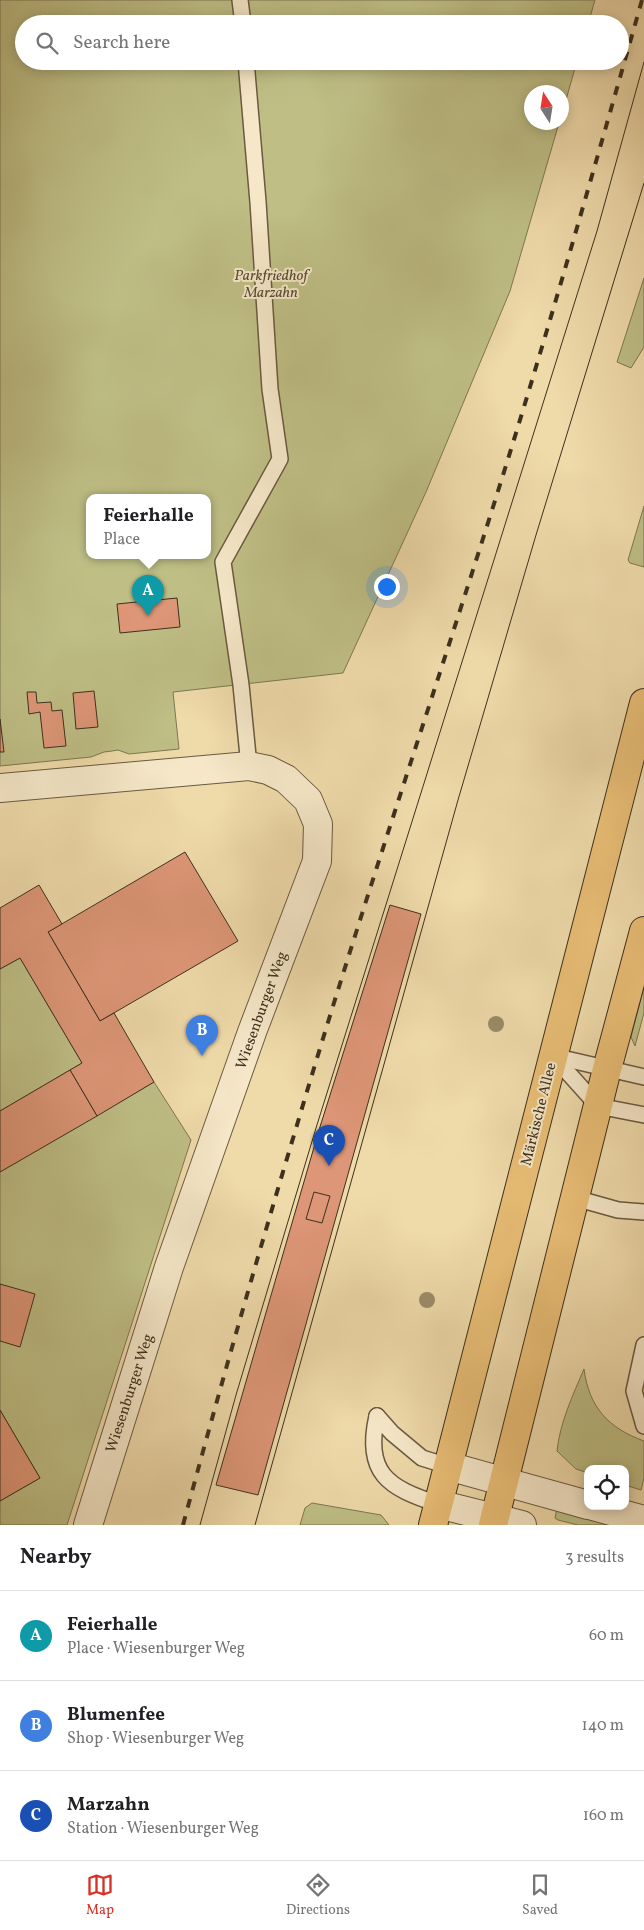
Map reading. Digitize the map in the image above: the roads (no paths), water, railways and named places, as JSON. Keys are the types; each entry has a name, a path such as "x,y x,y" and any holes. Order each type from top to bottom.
{"main road":[{"name":"Märkische Allee","path":"436,1514 644,703"},
{"path":"493,1522 607,1069 644,931"}],"street":[{"name":"Wiesenburger Weg","path":"0,788 249,766 268,770 286,779 308,800 318,824 317,861 252,1032 169,1267 88,1525"},
{"path":"448,1466 584,1504"},
{"path":"608,1510 644,1520"},
{"path":"436,1514 522,1525"}],"lane":[{"path":"240,0 241,15"},
{"path":"247,70 258,202 270,389 280,459 223,562 241,685 249,766"},
{"path":"553,1056 644,1077"},
{"path":"553,1056 598,1106 644,1115"},
{"path":"575,1198 618,1210 644,1212"},
{"path":"644,1345 639,1392 644,1426"},
{"path":"436,1514 397,1488 385,1477 377,1465 372,1446 377,1416 392,1433 422,1458 448,1466"}],"tram line":[{"path":"200,1525 236,1395 316,1128 597,231 644,62"},
{"path":"255,1525 458,800 536,535 644,183"}],"railway":[{"path":"629,45 642,0"},
{"path":"183,1525 210,1425 320,1047 513,444 622,70"}],"place":[{"name":"Feierhalle","path":"148,616"},
{"name":"Blumenfee","path":"202,1056"},
{"name":"Marzahn","path":"329,1166"}],"park label":[{"name":"Parkfriedhof Marzahn","path":"271,284"}]}
